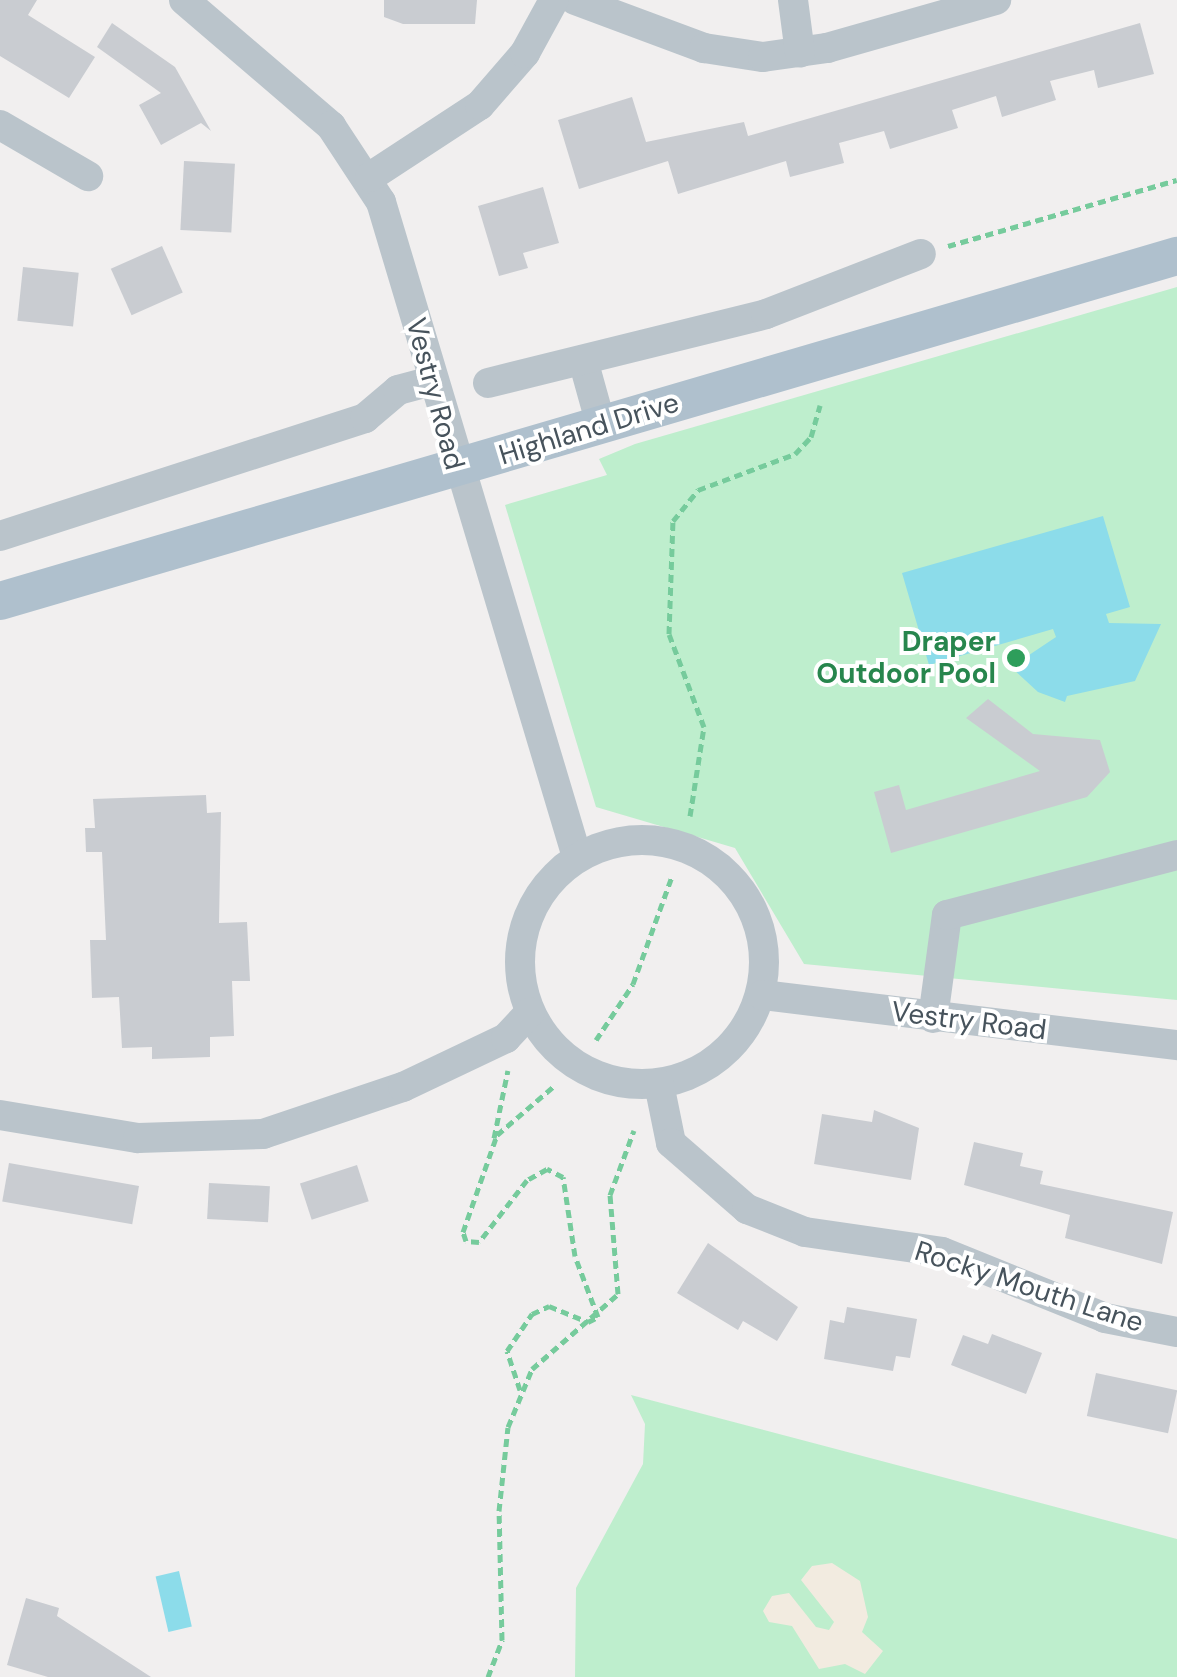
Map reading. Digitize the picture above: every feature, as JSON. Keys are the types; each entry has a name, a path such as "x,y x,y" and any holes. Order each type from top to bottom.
{"main road":[{"name":"Highland Drive","path":"0,601 1177,256"}],"street":[{"name":"Vestry Road","path":"184,0 331,126 370,177 577,858"},
{"path":"370,177 480,105 525,53 554,0"},
{"path":"575,0 704,48 800,53 996,0"},
{"path":"792,0 800,53"},
{"path":"0,125 88,176"},
{"path":"488,383 766,314 921,254"},
{"path":"583,360 601,425"},
{"path":"0,536 366,418 398,390 431,381"},
{"path":"630,841 698,852 732,878 755,912 766,953 762,994 724,1055 660,1084 620,1084 582,1070 552,1045 530,1012 520,961 531,910 577,858 630,841"},
{"path":"934,1018 947,915 1177,855"},
{"name":"Vestry Road","path":"762,994 934,1018 1177,1044"},
{"path":"0,1115 138,1138 263,1134 404,1087 506,1038 530,1012"},
{"name":"Rocky Mouth Lane","path":"660,1084 671,1142 747,1209 805,1232 942,1252 1104,1318 1177,1332"}],"path":[{"path":"921,254 1177,180"},
{"path":"690,816 704,727 669,634 673,521 698,490 795,454 811,437 820,405"},
{"path":"596,1040 633,984 672,876"},
{"path":"509,1061 492,1145 462,1237 479,1242 527,1180 555,1169 570,1192 575,1256 596,1321"},
{"path":"492,1145 505,1124 554,1086"},
{"path":"488,1677 502,1640 501,1468 520,1390 532,1369 596,1321 618,1294 610,1195 622,1146 634,1130"},
{"path":"520,1390 508,1350 532,1314 549,1306 596,1321"}],"green space":[{"path":"1177,287 1177,1000 804,964 735,848 596,807 505,505 607,475 599,459 635,444"},
{"path":"631,1395 1177,1539 1177,1677 575,1677 576,1588 643,1464 645,1424"}],"sand":[{"path":"832,1563 860,1581 868,1617 862,1632 883,1651 865,1674 845,1664 819,1669 792,1626 769,1622 763,1611 772,1596 789,1593 816,1627 829,1630 834,1622 801,1580 812,1566"}],"water":[{"path":"1103,516 1130,607 1106,614 1109,623 1161,624 1135,681 1067,696 1065,702 1038,692 1011,667 1056,637 1053,629 929,665 902,573"},
{"path":"179,1571 192,1627 168,1632 156,1576"}],"building":[{"path":"0,0 37,0 28,15 95,57 69,98 0,56"},
{"path":"384,0 477,0 475,24 403,24 384,17"},
{"path":"112,23 175,67 211,131 201,123 161,145 139,105 161,93 97,47"},
{"path":"1140,23 1154,74 1098,88 1094,70 1050,81 1056,100 1002,117 996,96 952,110 958,128 890,149 884,131 839,143 844,163 790,177 786,161 678,194 668,161 579,189 558,120 632,97 646,142 744,122 748,136"},
{"path":"184,161 235,164 231,233 180,230"},
{"path":"543,187 559,243 523,253 528,268 499,276 478,206"},
{"path":"162,246 183,293 132,315 111,269"},
{"path":"23,267 79,273 73,327 17,321"},
{"path":"988,699 1033,734 1100,740 1110,772 1087,797 891,853 874,792 899,785 906,810 1040,771 966,718"},
{"path":"206,795 207,813 221,812 219,923 247,922 250,981 232,981 234,1036 210,1037 210,1057 152,1059 152,1047 122,1048 119,997 92,998 90,940 106,940 102,852 86,852 85,828 95,828 93,799"},
{"path":"874,1110 919,1128 911,1180 814,1164 822,1114 872,1122"},
{"path":"974,1142 1023,1153 1020,1166 1043,1171 1040,1184 1173,1212 1162,1264 1065,1238 1070,1215 964,1185"},
{"path":"9,1163 139,1186 132,1224 2,1201"},
{"path":"357,1165 369,1201 312,1220 300,1184"},
{"path":"209,1183 270,1186 268,1222 207,1219"},
{"path":"708,1243 798,1307 777,1341 743,1321 738,1330 677,1293"},
{"path":"847,1307 917,1319 910,1358 896,1356 893,1371 824,1359 830,1320 844,1323"},
{"path":"992,1334 1042,1353 1026,1394 951,1365 963,1335 988,1344"},
{"path":"1096,1373 1177,1390 1168,1433 1087,1416"},
{"path":"26,1598 59,1608 57,1616 151,1677 48,1677 7,1665"}],"place":[{"name":"Draper Outdoor Pool","path":"1016,658"}]}
